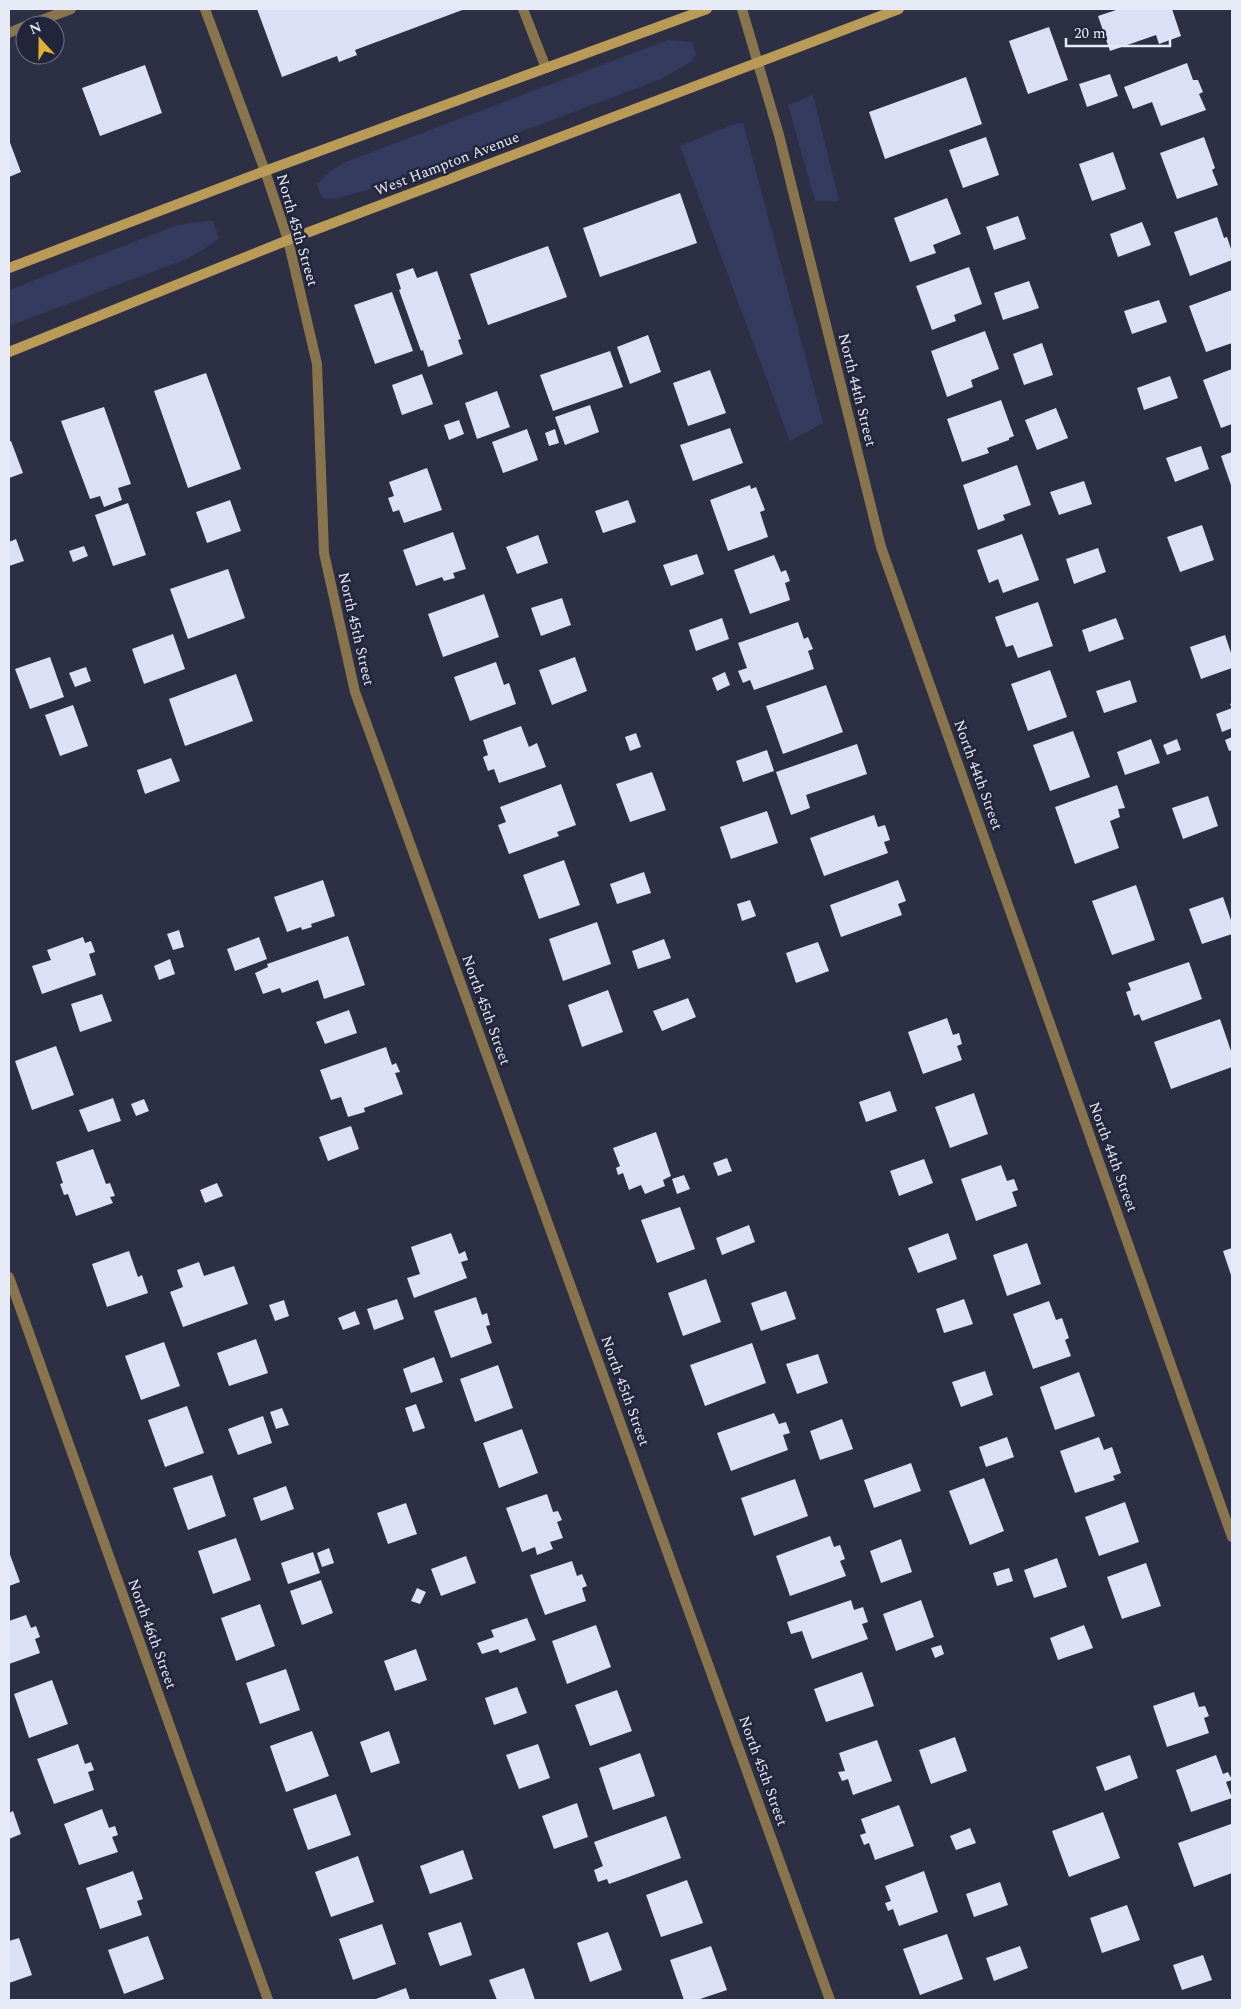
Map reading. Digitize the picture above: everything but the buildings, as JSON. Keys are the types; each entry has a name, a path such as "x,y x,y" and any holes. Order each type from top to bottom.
{"main road":[{"path":"9,268 265,171 707,9"},
{"name":"West Hampton Avenue","path":"9,352 288,240 899,9"}],"street":[{"path":"55,15 70,9"},
{"name":"North 45th Street","path":"206,9 288,240 317,364 324,553 355,692 830,2000"},
{"path":"523,9 546,68"},
{"name":"North 44th Street","path":"742,9 779,135 881,547 1232,1537"},
{"name":"North 46th Street","path":"9,1277 268,2000"}],"shaded area":[{"path":"668,40 692,42 696,54 691,62 661,79 366,190 335,199 322,198 317,184 330,171 343,163"},
{"path":"813,95 839,201 815,201 788,105"},
{"path":"743,123 823,423 790,441 680,146 732,125"},
{"path":"213,221 219,238 201,251 186,259 9,326 9,290 178,225"}]}
